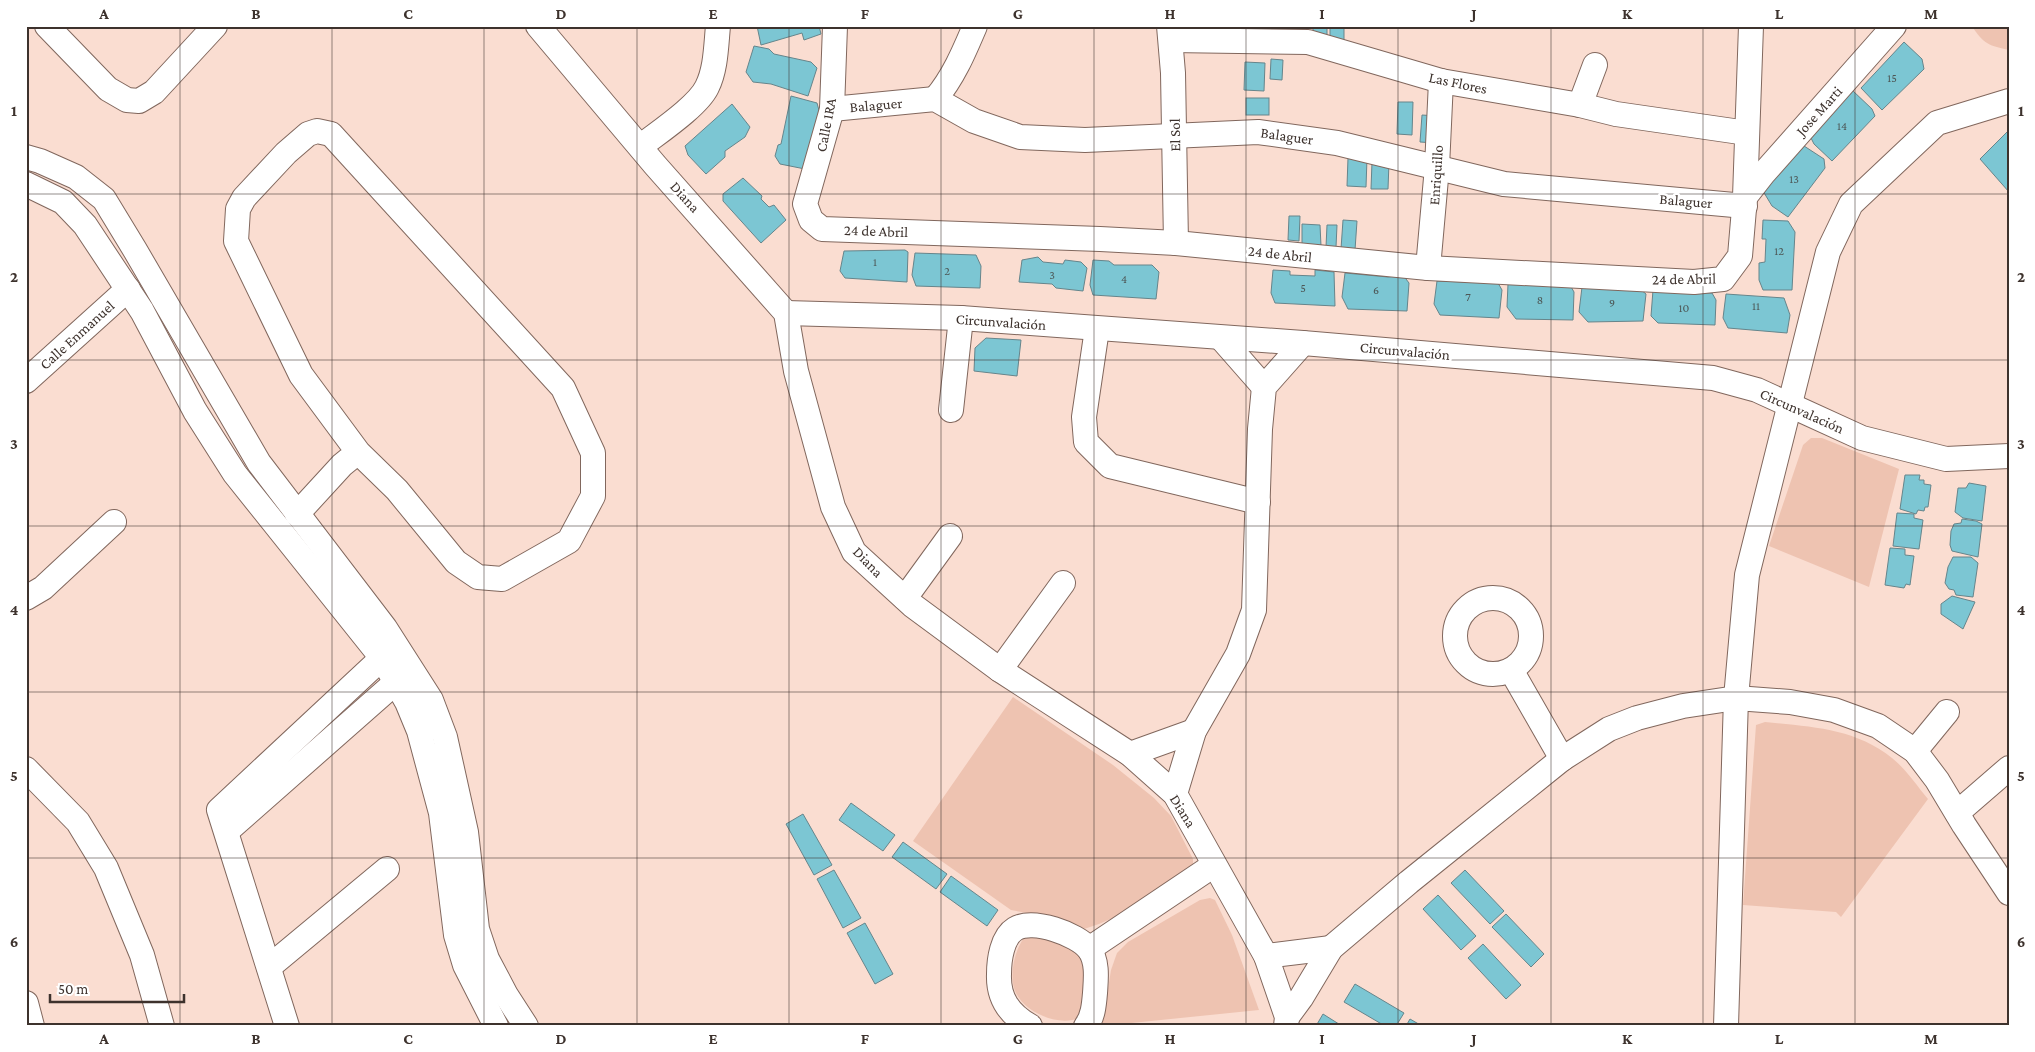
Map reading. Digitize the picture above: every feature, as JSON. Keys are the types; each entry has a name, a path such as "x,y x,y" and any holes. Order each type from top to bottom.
{"street":[{"path":"47,26 108,88 127,100 139,101 154,92 215,26"},
{"name":"Diana","path":"538,26 786,313 796,370 833,507 854,552 905,598 1000,670 1130,754 1175,794 1266,956 1287,1021"},
{"path":"641,146 700,99 708,86 712,70 718,26"},
{"name":"Calle 1RA","path":"811,220 805,204 832,109 835,26"},
{"path":"935,99 944,89 958,65 975,26"},
{"path":"1745,202 1751,26"},
{"name":"Jose Marti","path":"1745,202 1770,167 1894,26"},
{"name":"Las Flores","path":"1170,33 1308,42 1441,81 1580,105 1616,114 1747,133"},
{"name":"El Sol","path":"1170,33 1175,137 1176,243"},
{"path":"1580,105 1595,64"},
{"name":"Enriquillo","path":"1428,268 1437,167 1441,81"},
{"name":"Balaguer","path":"832,109 935,99 974,121 1020,137 1085,140 1258,132 1337,143 1504,184 1745,202"},
{"path":"1726,1026 1736,698 1748,575 1828,252 1851,204 1937,123 2009,101"},
{"path":"317,130 331,134 563,388 593,453 593,496 568,541 502,579 478,577 456,562 397,490 358,452 301,375 236,241 238,209 244,198 286,153 308,134 317,130"},
{"path":"26,157 40,160 76,177 104,199 136,250 259,463 385,628 431,700 445,737 466,832 477,929 487,959 506,995 526,1026"},
{"path":"26,184 63,202 85,225 128,289 195,411 235,474 382,658 407,702 419,731 441,813 456,935 465,965 496,1026"},
{"name":"24 de Abril","path":"811,220 822,229 1176,243 1428,268 1694,282 1723,279 1740,256 1745,202"},
{"name":"Calle Enmanuel","path":"26,381 128,289"},
{"name":"Circunvalación","path":"786,313 961,318 1303,343 1713,378 1757,390 1862,438 1946,459 2009,456"},
{"path":"951,410 961,318"},
{"path":"1097,329 1084,418 1086,442 1110,466 1258,502"},
{"path":"1221,338 1264,387"},
{"path":"1175,794 1194,731 1238,654 1254,610 1264,387 1303,343"},
{"path":"297,514 342,465 358,452"},
{"path":"26,598 43,588 114,522"},
{"path":"905,598 950,536"},
{"path":"1000,670 1063,584"},
{"path":"287,1026 219,810 382,658"},
{"path":"1511,670 1562,760"},
{"path":"227,832 395,682"},
{"path":"1287,1021 1331,948 1409,882 1562,760 1609,729 1637,718 1683,706 1736,698 1790,702 1834,710 1878,726 1915,751 1937,780 2009,893"},
{"path":"1915,751 1947,712"},
{"path":"1130,754 1194,731"},
{"path":"1957,813 2009,768"},
{"path":"26,769 78,822 106,868 142,955 162,1026"},
{"path":"1089,949 1214,866"},
{"path":"269,968 387,870"},
{"path":"1030,1026 1009,1009 1000,993 999,970 1004,944 1015,928 1023,926 1061,931 1078,939 1089,949 1096,967 1096,982 1092,1017 1086,1026"},
{"path":"1266,956 1331,948"},
{"path":"26,1003 32,1026"}],"shaded area":[{"path":"1972,26 2009,26 2009,50 1988,43 1980,37"},
{"path":"1811,438 1822,438 1899,469 1869,587 1769,546 1803,445"},
{"path":"1013,697 1113,765 1154,798 1171,816 1193,859 1193,869 1133,909 1084,929 1053,918 1011,910 913,841"},
{"path":"1765,722 1816,728 1863,740 1897,762 1928,799 1841,917 1836,912 1743,905 1756,725"},
{"path":"1210,898 1215,900 1232,935 1259,1010 1102,1026 1111,970 1117,953 1128,942 1200,900"},
{"path":"1036,936 1066,944 1082,959 1086,978 1079,1018 1070,1020 1051,1019 1032,1010 1018,997 1013,982 1015,957 1023,939"}],"building":[{"path":"757,26 819,26 821,34 804,40 802,33 761,45"},
{"path":"1313,26 1327,26 1327,40 1313,40"},
{"path":"1330,26 1344,26 1344,43 1330,43"},
{"path":"1904,42 1922,59 1924,69 1882,110 1861,88"},
{"path":"754,46 769,49 774,54 811,62 817,68 808,96 771,84 753,82 746,72"},
{"path":"1271,59 1283,60 1282,80 1270,79"},
{"path":"1245,62 1265,63 1264,91 1244,90"},
{"path":"1852,90 1872,109 1875,116 1832,161 1814,144 1810,136"},
{"path":"791,96 817,103 820,114 805,169 780,164 775,156 778,145 781,144"},
{"path":"1246,98 1269,98 1269,115 1246,115"},
{"path":"1398,102 1413,102 1412,135 1397,134"},
{"path":"732,104 750,127 745,137 725,151 725,157 706,174 688,155 685,146"},
{"path":"1422,115 1437,116 1435,143 1420,142"},
{"path":"2009,130 2009,192 1980,159"},
{"path":"1801,144 1824,159 1825,168 1788,217 1772,206 1763,191"},
{"path":"1348,158 1367,158 1366,187 1347,186"},
{"path":"1372,162 1389,162 1388,189 1371,189"},
{"path":"743,178 762,196 761,199 769,207 774,205 786,220 761,243 723,201 723,194"},
{"path":"1289,216 1300,216 1299,241 1288,240"},
{"path":"1343,220 1357,221 1355,250 1341,249"},
{"path":"1763,220 1788,221 1795,232 1792,290 1763,290 1759,280 1759,263 1765,262 1766,239 1762,239"},
{"path":"1302,224 1320,225 1321,246 1302,246"},
{"path":"1327,225 1337,225 1336,247 1326,247"},
{"path":"905,250 908,252 907,282 845,278 840,271 844,251"},
{"path":"915,253 976,255 981,266 980,288 916,286 912,275"},
{"path":"1038,257 1043,262 1063,264 1065,260 1081,262 1087,268 1083,291 1056,288 1052,284 1019,282 1022,260"},
{"path":"1093,260 1109,261 1114,265 1152,265 1159,272 1156,299 1093,295 1090,285"},
{"path":"1273,270 1290,271 1290,275 1315,276 1315,270 1334,272 1335,306 1275,303 1271,293"},
{"path":"1345,273 1388,277 1403,275 1409,283 1407,311 1348,309 1342,297"},
{"path":"1437,281 1498,283 1502,290 1499,318 1440,315 1434,304"},
{"path":"1508,284 1570,285 1574,292 1573,320 1516,319 1507,307"},
{"path":"1582,287 1640,289 1646,294 1643,321 1588,322 1579,312"},
{"path":"1653,290 1712,293 1716,300 1715,325 1658,323 1651,316"},
{"path":"1726,294 1784,298 1790,315 1787,333 1728,328 1723,318"},
{"path":"986,338 1021,340 1017,376 974,371 975,348"},
{"path":"1905,475 1920,475 1919,480 1924,480 1924,484 1931,485 1928,507 1925,507 1924,511 1918,510 1916,514 1900,509"},
{"path":"1969,483 1986,486 1982,521 1963,518 1955,512 1958,488 1966,488"},
{"path":"1897,513 1914,514 1914,518 1923,520 1919,549 1893,546"},
{"path":"1962,519 1982,524 1978,557 1952,551 1950,545 1951,531 1954,524 1961,523"},
{"path":"1890,548 1905,549 1905,555 1914,556 1910,585 1906,584 1904,588 1885,585"},
{"path":"1953,557 1971,557 1978,563 1973,597 1956,595 1954,590 1949,589 1945,583 1948,567"},
{"path":"1952,596 1975,602 1963,629 1941,614 1941,604"},
{"path":"851,803 895,835 883,851 839,820"},
{"path":"803,814 832,865 814,875 786,824"},
{"path":"903,842 947,874 936,889 892,857"},
{"path":"834,870 861,918 843,928 817,879"},
{"path":"1465,870 1504,911 1490,924 1451,883"},
{"path":"951,876 998,910 987,926 940,892"},
{"path":"1438,895 1476,936 1461,950 1423,909"},
{"path":"1506,914 1544,954 1531,967 1492,927"},
{"path":"865,923 893,974 875,984 847,933"},
{"path":"1483,944 1521,985 1506,999 1468,958"},
{"path":"1355,984 1404,1013 1396,1026 1385,1026 1344,1002"},
{"path":"1323,1014 1342,1026 1316,1026"},
{"path":"1410,1019 1422,1026 1406,1026"}]}
